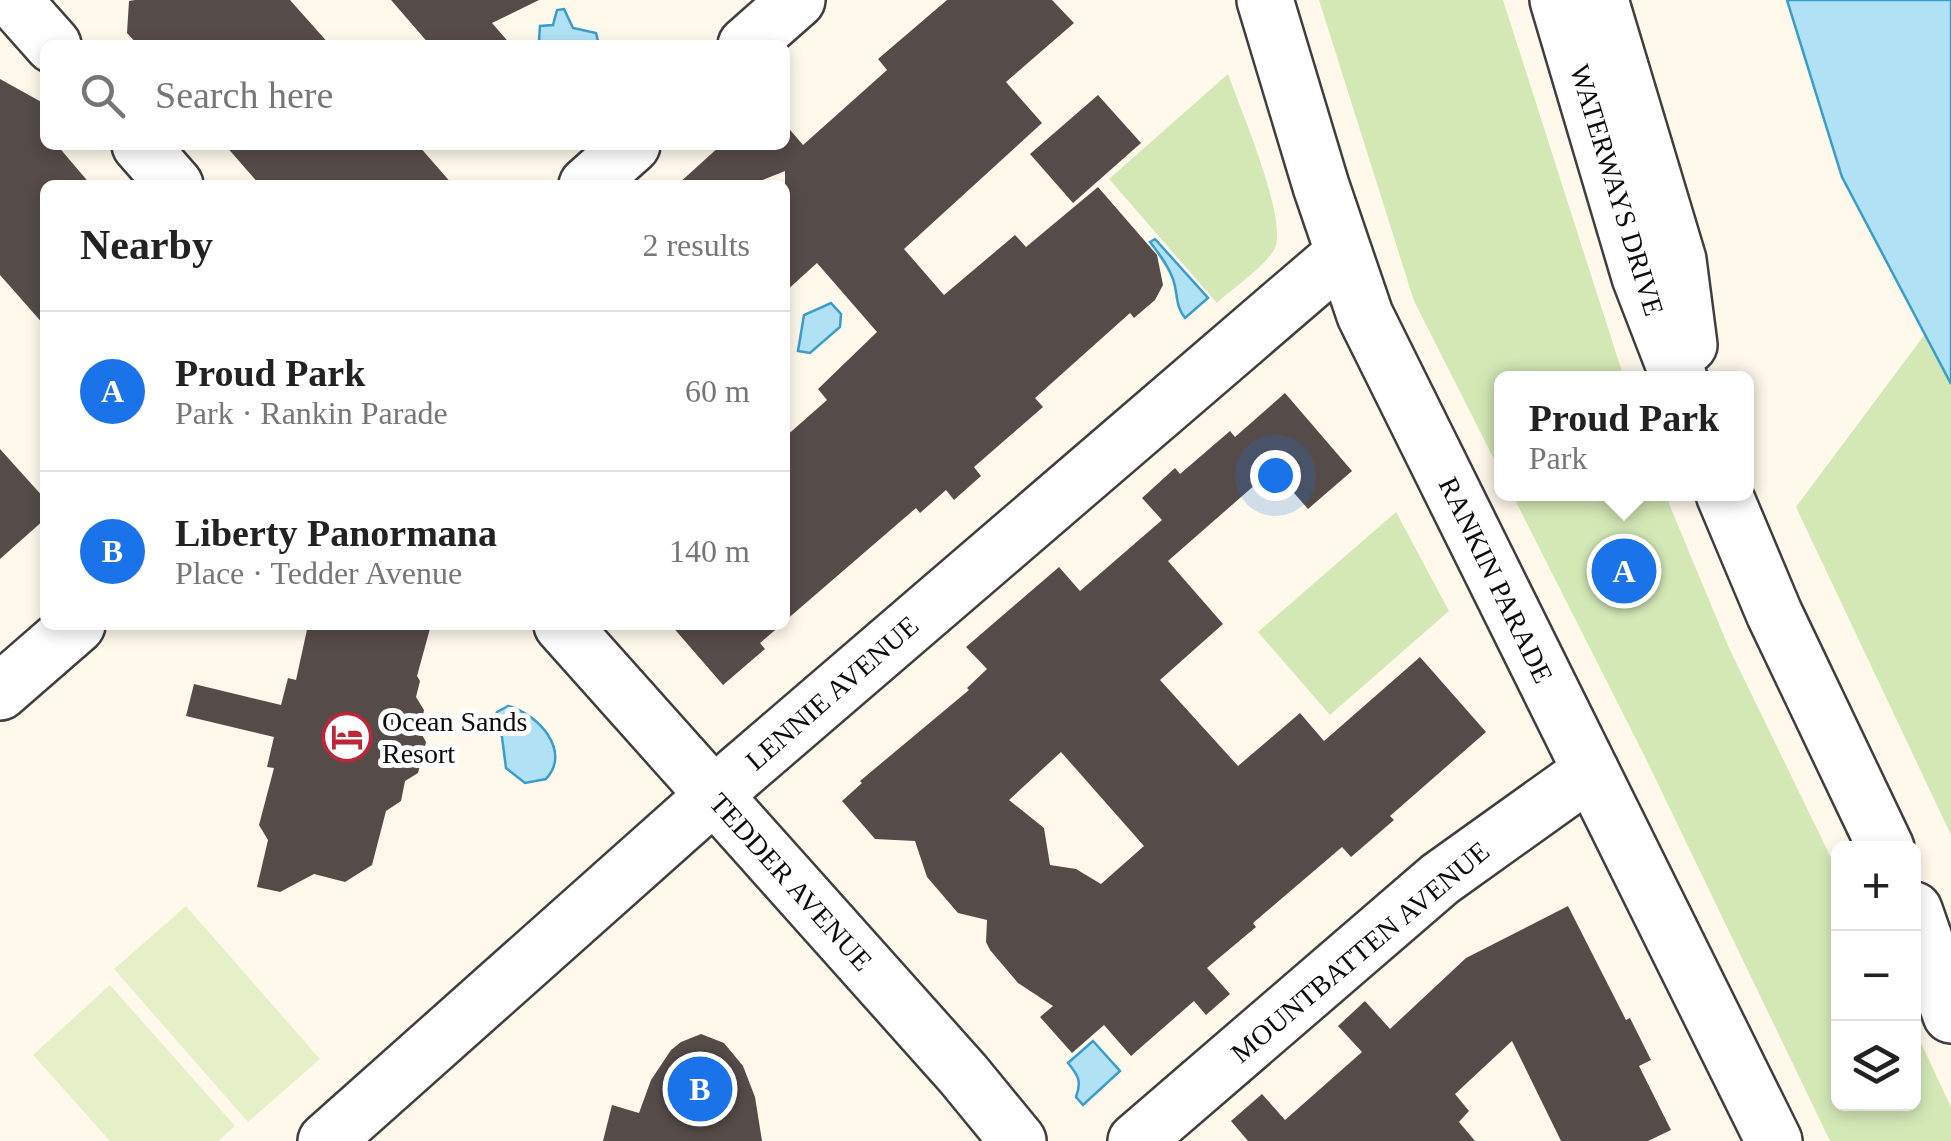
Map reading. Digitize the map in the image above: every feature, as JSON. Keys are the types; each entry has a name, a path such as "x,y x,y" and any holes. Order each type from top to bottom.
{"street":[{"path":"14,0 49,40"},
{"path":"752,40 797,0"},
{"name":"RANKIN PARADE","path":"1265,0 1365,315 1774,1141"},
{"name":"WATERWAYS DRIVE","path":"1558,0 1640,277 1676,371"},
{"name":"WATERWAYS DRIVE","path":"1600,0 1678,260 1692,371"},
{"path":"144,150 171,180"},
{"path":"593,180 626,150"},
{"name":"LENNIE AVENUE","path":"326,1141 714,796 1344,253"},
{"path":"1727,501 1774,613 1883,841"},
{"path":"0,692 71,630"},
{"name":"TEDDER AVENUE","path":"566,630 964,1074 1018,1141"},
{"name":"MOUNTBATTEN AVENUE","path":"1136,1141 1440,879 1591,771"},
{"path":"1927,930 1951,1014"}],"green space":[{"path":"1319,0 1503,0 1622,371 1494,371 1494,459 1414,301"},
{"path":"1228,74 1269,191 1277,236 1269,257 1217,303 1109,179"},
{"path":"1925,334 1951,385 1951,835 1796,507"},
{"path":"1516,501 1668,501 1729,648 1831,858 1831,1111 1921,1111 1921,1043 1951,1107 1951,1141 1830,1141 1646,759"},
{"path":"1396,512 1449,611 1330,715 1258,632"},
{"path":"186,906 320,1059 248,1122 114,969"},
{"path":"110,985 235,1126 218,1141 110,1141 33,1055"}],"water":[{"path":"1787,0 1951,0 1951,384 1842,177"},
{"path":"564,9 573,28 596,33 598,40 539,40 540,26 553,25 557,10"},
{"path":"1155,239 1208,298 1185,318 1171,274 1150,242"},
{"path":"831,303 841,314 840,327 810,353 798,351 804,315"},
{"path":"508,706 530,717 548,735 555,757 546,779 525,783 506,768 502,737 494,720 497,712"},
{"path":"1093,1041 1120,1071 1083,1105 1076,1097 1078,1078 1068,1063"}],"building":[{"path":"290,0 326,40 133,40 127,33 129,1"},
{"path":"391,0 539,0 492,23 507,40 426,40"},
{"path":"947,0 1052,0 1074,23 1006,82 1042,123 904,249 944,295 1015,235 1026,247 1098,187 1157,255 1163,285 1155,300 1134,318 1130,313 1035,398 1043,407 974,467 981,476 954,500 946,490 920,513 916,508 790,617 790,433 827,400 818,389 877,332 817,263 790,287 790,180 785,180 785,171 762,180 682,180 716,150 790,150 790,130 803,145 887,70 878,59"},
{"path":"0,79 40,101 40,150 61,150 87,180 40,180 40,320 0,275"},
{"path":"1098,95 1141,143 1073,203 1030,154"},
{"path":"229,150 422,150 449,180 256,180"},
{"path":"1285,393 1352,471 1308,509 1273,469 1168,561 1223,624 1160,680 1238,766 1300,713 1324,741 1420,657 1486,732 1390,816 1394,820 1351,857 1342,847 1207,968 1230,994 1206,1015 1194,1001 1131,1056 1104,1025 1072,1053 1040,1017 1053,1006 1018,983 990,950 986,942 987,920 958,913 927,877 915,841 875,839 842,801 860,781 969,690 987,669 966,647 1059,567 1080,591 1162,520 1142,498 1175,468 1180,474 1230,431 1235,437","holes":["1061,752 1144,846 1101,884 1076,869 1050,865 1044,828 1009,800"]},
{"path":"0,449 40,493 40,523 0,559"},
{"path":"307,630 430,630 417,676 420,681 416,697 424,710 420,731 426,742 418,773 405,781 401,801 386,811 372,865 345,882 314,874 280,892 257,887 268,840 259,825 274,768 267,767 274,737 186,716 194,684 281,705 288,678 296,680"},
{"path":"675,630 775,630 760,643 765,649 723,685"},
{"path":"1568,906 1626,1020 1630,1018 1651,1060 1639,1066 1671,1130 1648,1141 1561,1141 1512,1041 1455,1094 1469,1111 1459,1122 1475,1141 1248,1141 1231,1121 1262,1094 1285,1120 1362,1052 1338,1026 1365,1001 1390,1029 1466,958"},
{"path":"701,1034 724,1043 743,1066 755,1097 762,1141 603,1141 612,1105 639,1113 651,1080 671,1050"}],"place":[{"name":"Proud Park","path":"1624,571"},
{"name":"Ocean Sands Resort","path":"347,737"},
{"name":"Liberty Panormana","path":"700,1089"}]}
